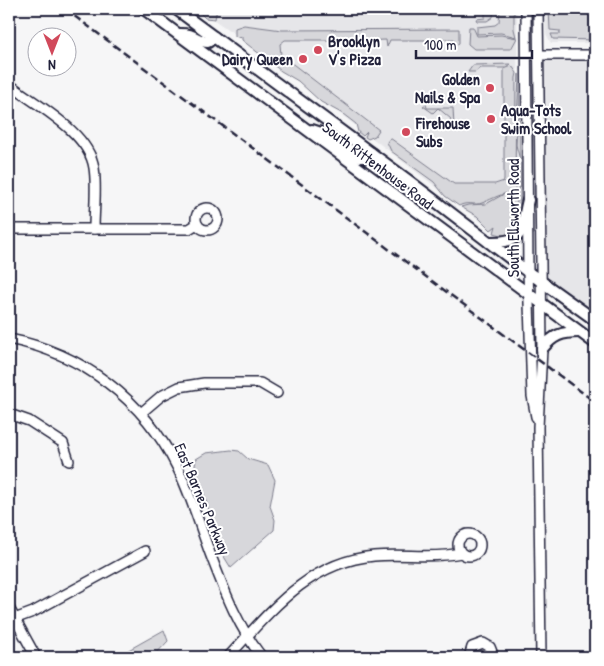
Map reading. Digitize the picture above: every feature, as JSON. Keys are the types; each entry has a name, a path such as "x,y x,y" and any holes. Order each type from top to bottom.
{"main road":[{"name":"South Rittenhouse Road","path":"144,9 529,296 595,343"},
{"name":"South Rittenhouse Road","path":"176,9 595,320"},
{"path":"178,34 190,33 204,42 208,42 214,36"},
{"path":"303,128 330,136 359,157 371,153"},
{"path":"489,242 504,242 517,238 523,228 528,200"},
{"path":"542,349 553,337 579,332"}],"street":[{"name":"South Ellsworth Road","path":"526,9 528,272 532,396 538,427"},
{"name":"South Ellsworth Road","path":"538,9 542,282 542,349 538,427 541,657"},
{"path":"526,55 595,55"},
{"path":"9,84 78,136 88,149 94,168 94,229"},
{"path":"9,229 189,229 198,224"},
{"name":"East Barnes Parkway","path":"9,339 56,354 86,367 118,390 141,413 158,434 178,468 229,602 246,638 262,657"},
{"path":"141,413 161,396 179,387 204,383 260,383 277,393"},
{"path":"9,414 29,421 56,437 63,443 69,461"},
{"path":"12,620 145,551"},
{"path":"228,657 281,599 326,568 372,556 461,553"},
{"path":"9,608 12,620 36,657"},
{"path":"469,657 472,647 483,644 490,647 494,657"}],"shaded area":[{"path":"196,9 217,9 215,19 205,18"},
{"path":"198,9 517,9 518,225 499,235 245,41"},
{"path":"485,9 494,9 493,17 487,21 477,21 476,19 485,18"},
{"path":"500,9 514,9 516,37 501,33 477,34 477,27 495,25 499,22"},
{"path":"545,9 595,9 595,43 551,43 546,34"},
{"path":"549,9 555,9 555,13 581,13 582,9 595,9 595,40 553,39 551,34 560,34 560,31 550,30"},
{"path":"244,25 282,30 459,29 459,43 455,46 454,39 429,40 427,46 425,40 390,40 387,47 386,40 351,41 350,48 347,43 338,45 338,48 327,40 285,40 280,44 281,55 379,130 375,136 368,139 365,137 367,132 363,136 358,132 356,124 343,114 321,102 298,81 281,71 242,40 242,36 240,38 235,36 235,28"},
{"path":"469,27 473,27 477,36 501,35 517,38 511,49 474,49 468,44"},
{"path":"595,55 595,320 542,283 539,56"},
{"path":"511,64 506,68 480,68 475,72 468,72 473,65"},
{"path":"512,66 517,73 515,192 479,204 459,206 445,196 434,182 391,151 387,142 390,138 454,184 495,184 504,181 504,69"},
{"path":"519,74 520,160 516,145"},
{"path":"426,104 427,108 438,108 433,113 423,106"},
{"path":"438,108 453,108 454,126 461,126 460,129 455,130 448,125 451,119"},
{"path":"520,163 521,216 518,193"},
{"path":"504,194 516,194 519,223 515,230 505,236 494,233 496,226 491,230 477,216 461,207 486,204"},
{"path":"239,451 248,459 268,465 275,480 270,506 275,520 274,530 231,568 223,555 195,466 196,459 206,453"},
{"path":"164,630 168,641 153,657 116,657"}],"railway":[{"path":"65,9 595,402"}],"place":[{"name":"Brooklyn V's Pizza","path":"318,50"},
{"name":"Dairy Queen","path":"303,59"},
{"name":"Golden Nails & Spa","path":"490,88"},
{"name":"Aqua-Tots Swim School","path":"491,119"},
{"name":"Firehouse Subs","path":"406,132"}]}
